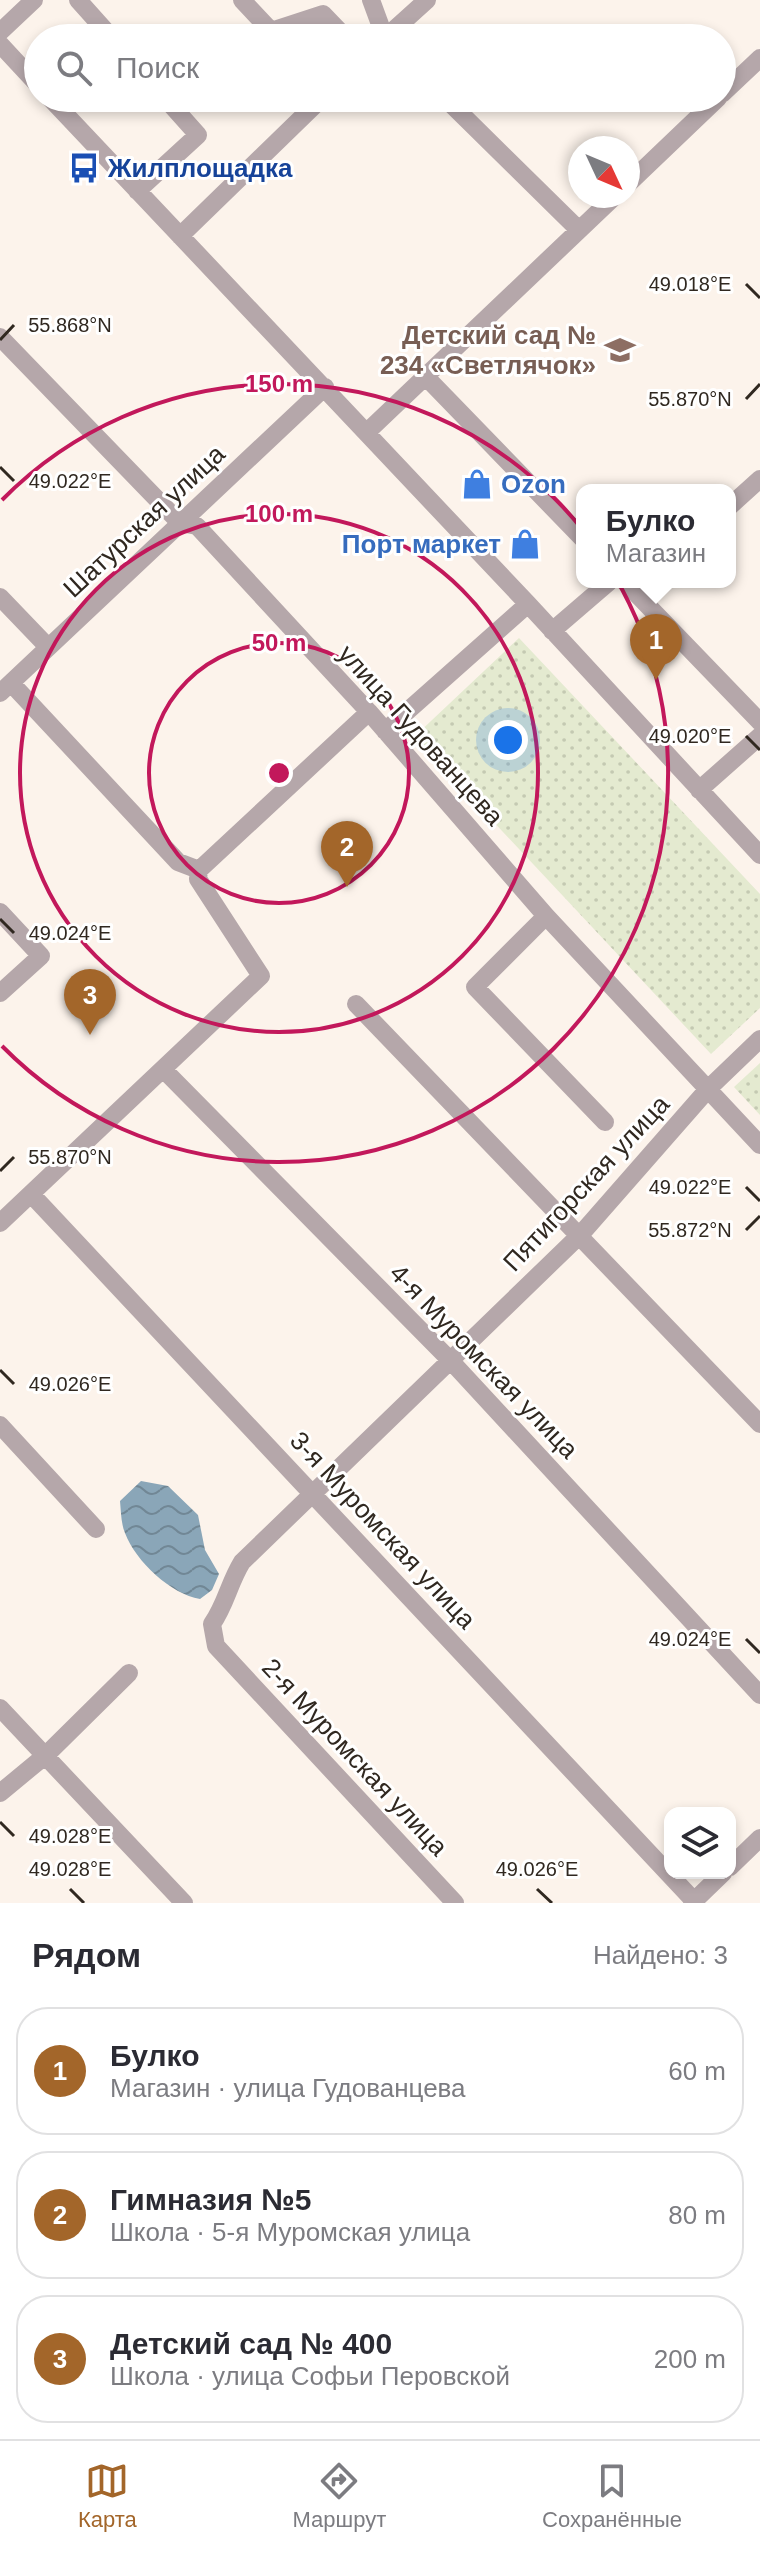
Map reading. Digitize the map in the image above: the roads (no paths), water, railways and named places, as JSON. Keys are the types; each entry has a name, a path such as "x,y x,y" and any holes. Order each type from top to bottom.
{"street":[{"path":"0,32 34,0"},
{"path":"78,0 99,24"},
{"path":"242,0 264,24"},
{"path":"371,0 380,24"},
{"path":"400,24 427,0"},
{"path":"292,24 323,14 333,24"},
{"path":"0,44 24,70"},
{"path":"736,81 760,58"},
{"path":"63,112 325,387 760,855"},
{"path":"137,191 198,135 177,112"},
{"path":"180,236 308,112"},
{"path":"459,112 579,230"},
{"path":"640,173 703,112"},
{"path":"367,432 602,208"},
{"name":"улица Гудованцева","path":"0,337 180,523 197,526 369,712 546,916 760,1145"},
{"path":"425,376 576,532"},
{"name":"Шатурская улица","path":"5,688 325,387"},
{"path":"736,502 757,487"},
{"path":"552,631 602,588"},
{"path":"631,588 760,722"},
{"path":"0,597 48,647"},
{"path":"385,731 528,604"},
{"path":"5,688 178,862 199,870"},
{"path":"0,1223 261,976 198,879 199,870 369,712"},
{"path":"699,790 760,736"},
{"path":"0,912 41,956 0,993"},
{"path":"546,916 475,987 605,1122"},
{"path":"356,1004 581,1234 760,1424"},
{"name":"Пятигорская улица","path":"216,1646 212,1624 227,1603 231,1580 242,1562 316,1495 449,1359 581,1234 709,1088 760,1039"},
{"name":"4-я Муромская улица","path":"163,1069 449,1359 760,1695"},
{"name":"3-я Муромская улица","path":"31,1194 694,1902"},
{"path":"0,1425 96,1529"},
{"name":"2-я Муромская улица","path":"216,1646 455,1903"},
{"path":"0,1793 46,1755 129,1673"},
{"path":"0,1708 184,1903"},
{"path":"736,1861 760,1838"},
{"path":"694,1902 717,1879"}],"water":[{"path":"141,1481 168,1486 198,1515 205,1550 219,1574 212,1590 200,1599 166,1584 130,1544 123,1526 120,1501"}],"place":[{"name":"Жилплощадка","path":"84,168"},
{"name":"Детский сад № 234 «Светлячок»","path":"620,350"},
{"name":"Ozon","path":"477,484"},
{"name":"Порт маркет","path":"525,544"},
{"name":"Булко","path":"656,680"},
{"name":"Гимназия №5","path":"347,887"},
{"name":"Детский сад № 400","path":"90,1035"}]}
